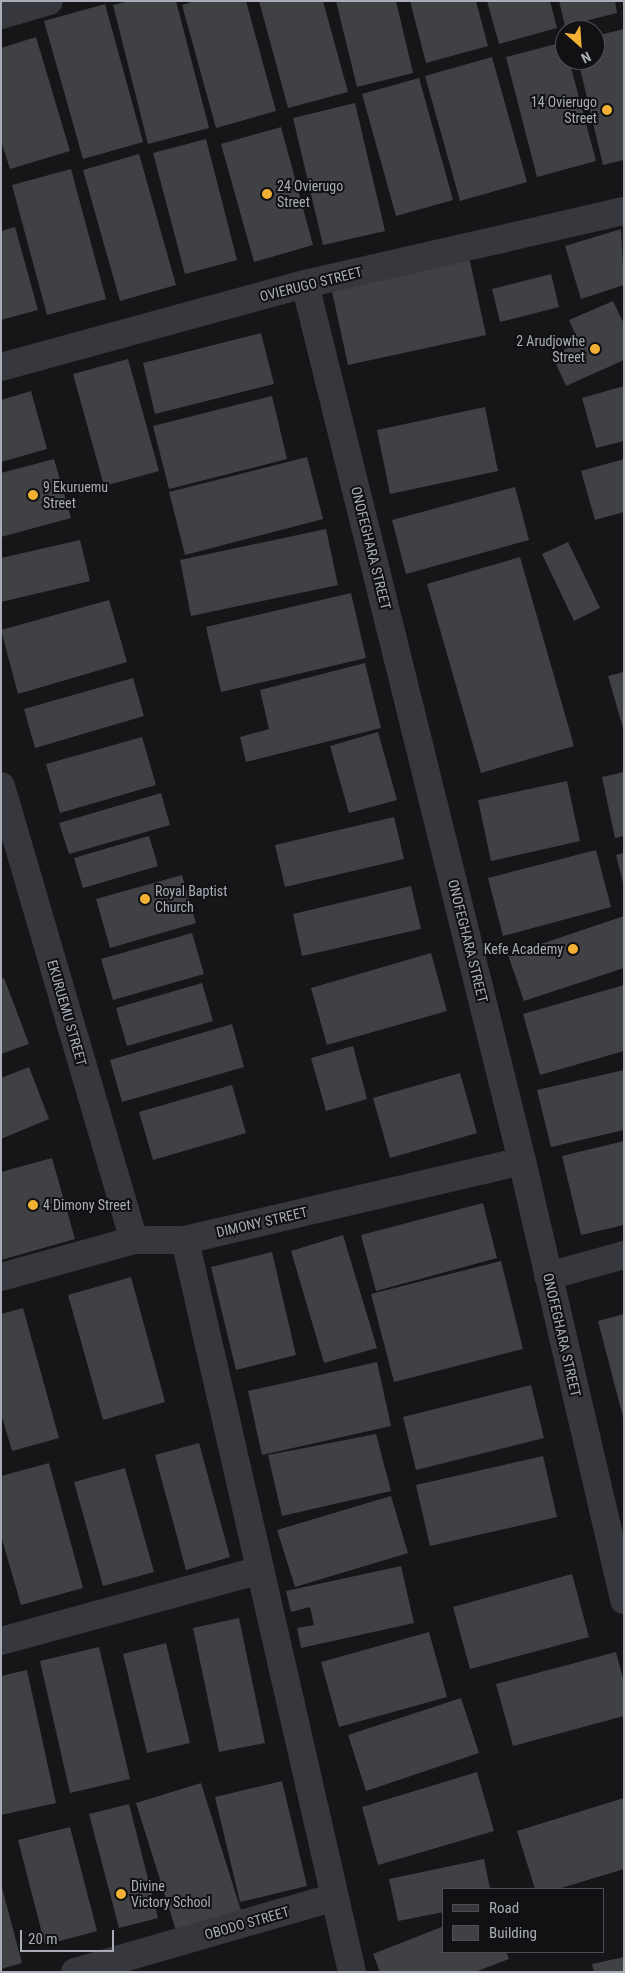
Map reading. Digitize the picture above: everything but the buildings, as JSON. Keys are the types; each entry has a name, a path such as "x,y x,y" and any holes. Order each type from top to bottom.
{"street":[{"path":"1,15 49,1"},
{"name":"OVIERUGO STREET","path":"1,367 306,284 624,211"},
{"name":"ONOFEGHARA STREET","path":"306,284 522,1161 624,1600"},
{"name":"EKURUEMU STREET","path":"1,786 134,1240"},
{"name":"DIMONY STREET","path":"1,1277 134,1240 185,1240 522,1161"},
{"path":"185,1240 332,1898 352,1972"},
{"path":"548,1276 624,1255"},
{"path":"1,1641 260,1570"},
{"name":"OBODO STREET","path":"75,1972 332,1898"}],"place":[{"name":"14 Ovierugo Street","path":"607,110"},
{"name":"24 Ovierugo Street","path":"267,194"},
{"name":"2 Arudjowhe Street","path":"595,349"},
{"name":"9 Ekuruemu Street","path":"33,495"},
{"name":"Royal Baptist Church","path":"145,899"},
{"name":"Kefe Academy","path":"573,949"},
{"name":"4 Dimony Street","path":"33,1205"},
{"name":"Divine Victory School","path":"121,1894"}]}
